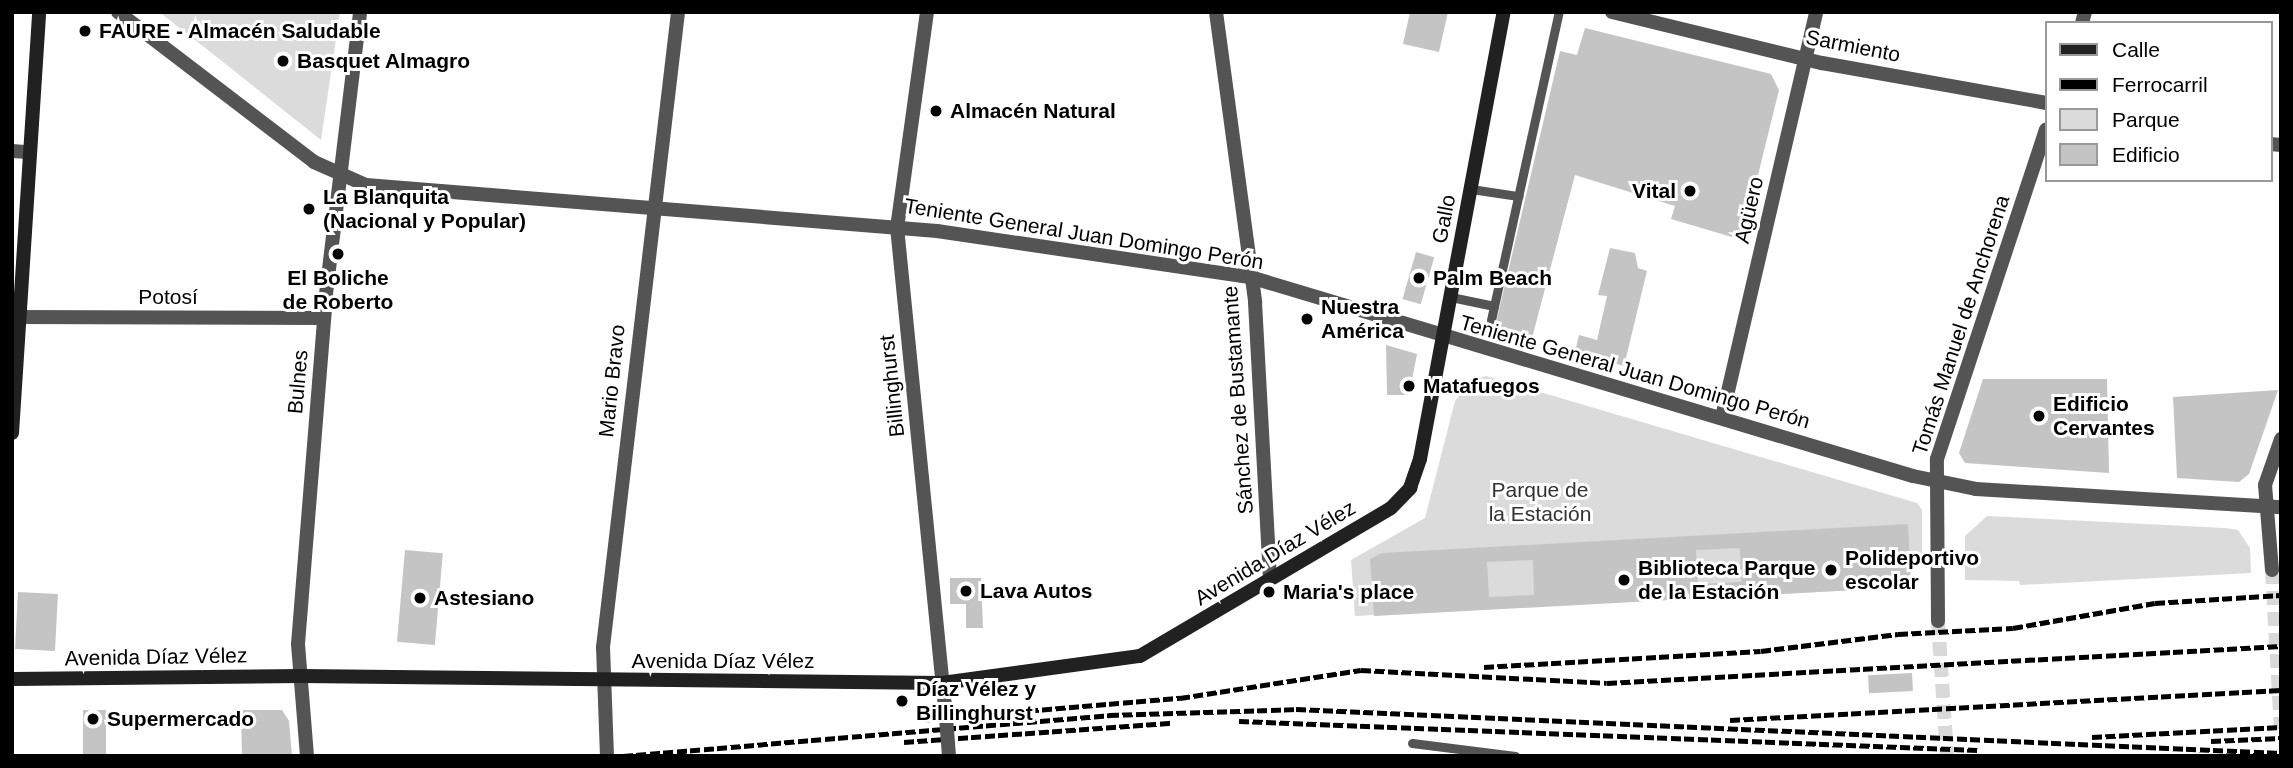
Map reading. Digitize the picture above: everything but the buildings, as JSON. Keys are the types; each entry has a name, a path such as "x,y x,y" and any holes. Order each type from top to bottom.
{"main road":[{"path":"12,433 16,317 39,12"},
{"name":"Gallo","path":"1391,508 1415,480 1504,12"},
{"name":"Avenida Díaz Vélez","path":"12,680 301,676 942,683 1140,656 1391,508"}],"street":[{"name":"Teniente General Juan Domingo Perón","path":"118,12 314,162 339,175 366,184 897,226 1250,276 1444,337 1935,481 1976,489 2274,507"},
{"name":"Bulnes","path":"307,756 298,644 324,318 360,12"},
{"name":"Mario Bravo","path":"607,756 603,647 652,206 678,12"},
{"name":"Billinghurst","path":"927,12 897,226 948,756"},
{"name":"Sánchez de Bustamante","path":"1216,12 1250,276 1270,578"},
{"name":"Sarmiento","path":"1612,12 1805,59 2044,103"},
{"name":"Agüero","path":"1722,417 1816,12"},
{"name":"Tomás Manuel de Anchorena","path":"1938,621 1935,481 1937,459 2044,136"},
{"path":"12,151 28,152"},
{"name":"Potosí","path":"16,317 324,318"},
{"path":"2272,570 2274,507 2265,485 2281,439"}],"lane":[{"path":"1491,320 1559,12"},
{"path":"1471,188 1518,196"},
{"path":"1451,297 1494,306"},
{"path":"1412,743 1516,756"}],"green space":[{"path":"159,12 340,12 321,140 218,58"},
{"name":"Parque de la Estación","path":"1486,376 1917,503 1922,510 1922,565 1910,565 1911,587 1355,616 1351,560 1425,518 1455,401 1469,381"},
{"path":"1987,516 2238,530 2250,548 2251,573 2020,585 2019,581 1965,580 1965,536"}],"tunnel":[{"path":"2272,570 2281,729"},
{"path":"1938,621 1947,756"}],"railway":[{"path":"1484,667 1761,651 1898,634 2013,628 2155,603 2281,595"},
{"path":"921,720 1180,698 1361,670 1607,683 2281,646"},
{"path":"1730,720 2281,690"},
{"path":"623,756 1109,715 1296,709 2281,753"},
{"path":"1239,721 1977,750"},
{"path":"904,742 1172,723"},
{"path":"2092,737 2281,727"},
{"path":"2211,741 2281,738"}],"place":[{"name":"FAURE - Almacén Saludable","path":"85,31"},
{"name":"Basquet Almagro","path":"283,61"},
{"name":"Almacén Natural","path":"936,111"},
{"name":"Vital","path":"1690,191"},
{"name":"La Blanquita (Nacional y Popular)","path":"309,209"},
{"name":"El Boliche de Roberto","path":"338,254"},
{"name":"Palm Beach","path":"1419,278"},
{"name":"Nuestra América","path":"1307,319"},
{"name":"Matafuegos","path":"1409,386"},
{"name":"Edificio Cervantes","path":"2039,416"},
{"name":"Polideportivo escolar","path":"1831,570"},
{"name":"Biblioteca Parque de la Estación","path":"1624,580"},
{"name":"Lava Autos","path":"966,591"},
{"name":"Maria's place","path":"1269,592"},
{"name":"Astesiano","path":"420,598"},
{"name":"Díaz Vélez y Billinghurst","path":"902,701"},
{"name":"Supermercado","path":"93,719"}]}
